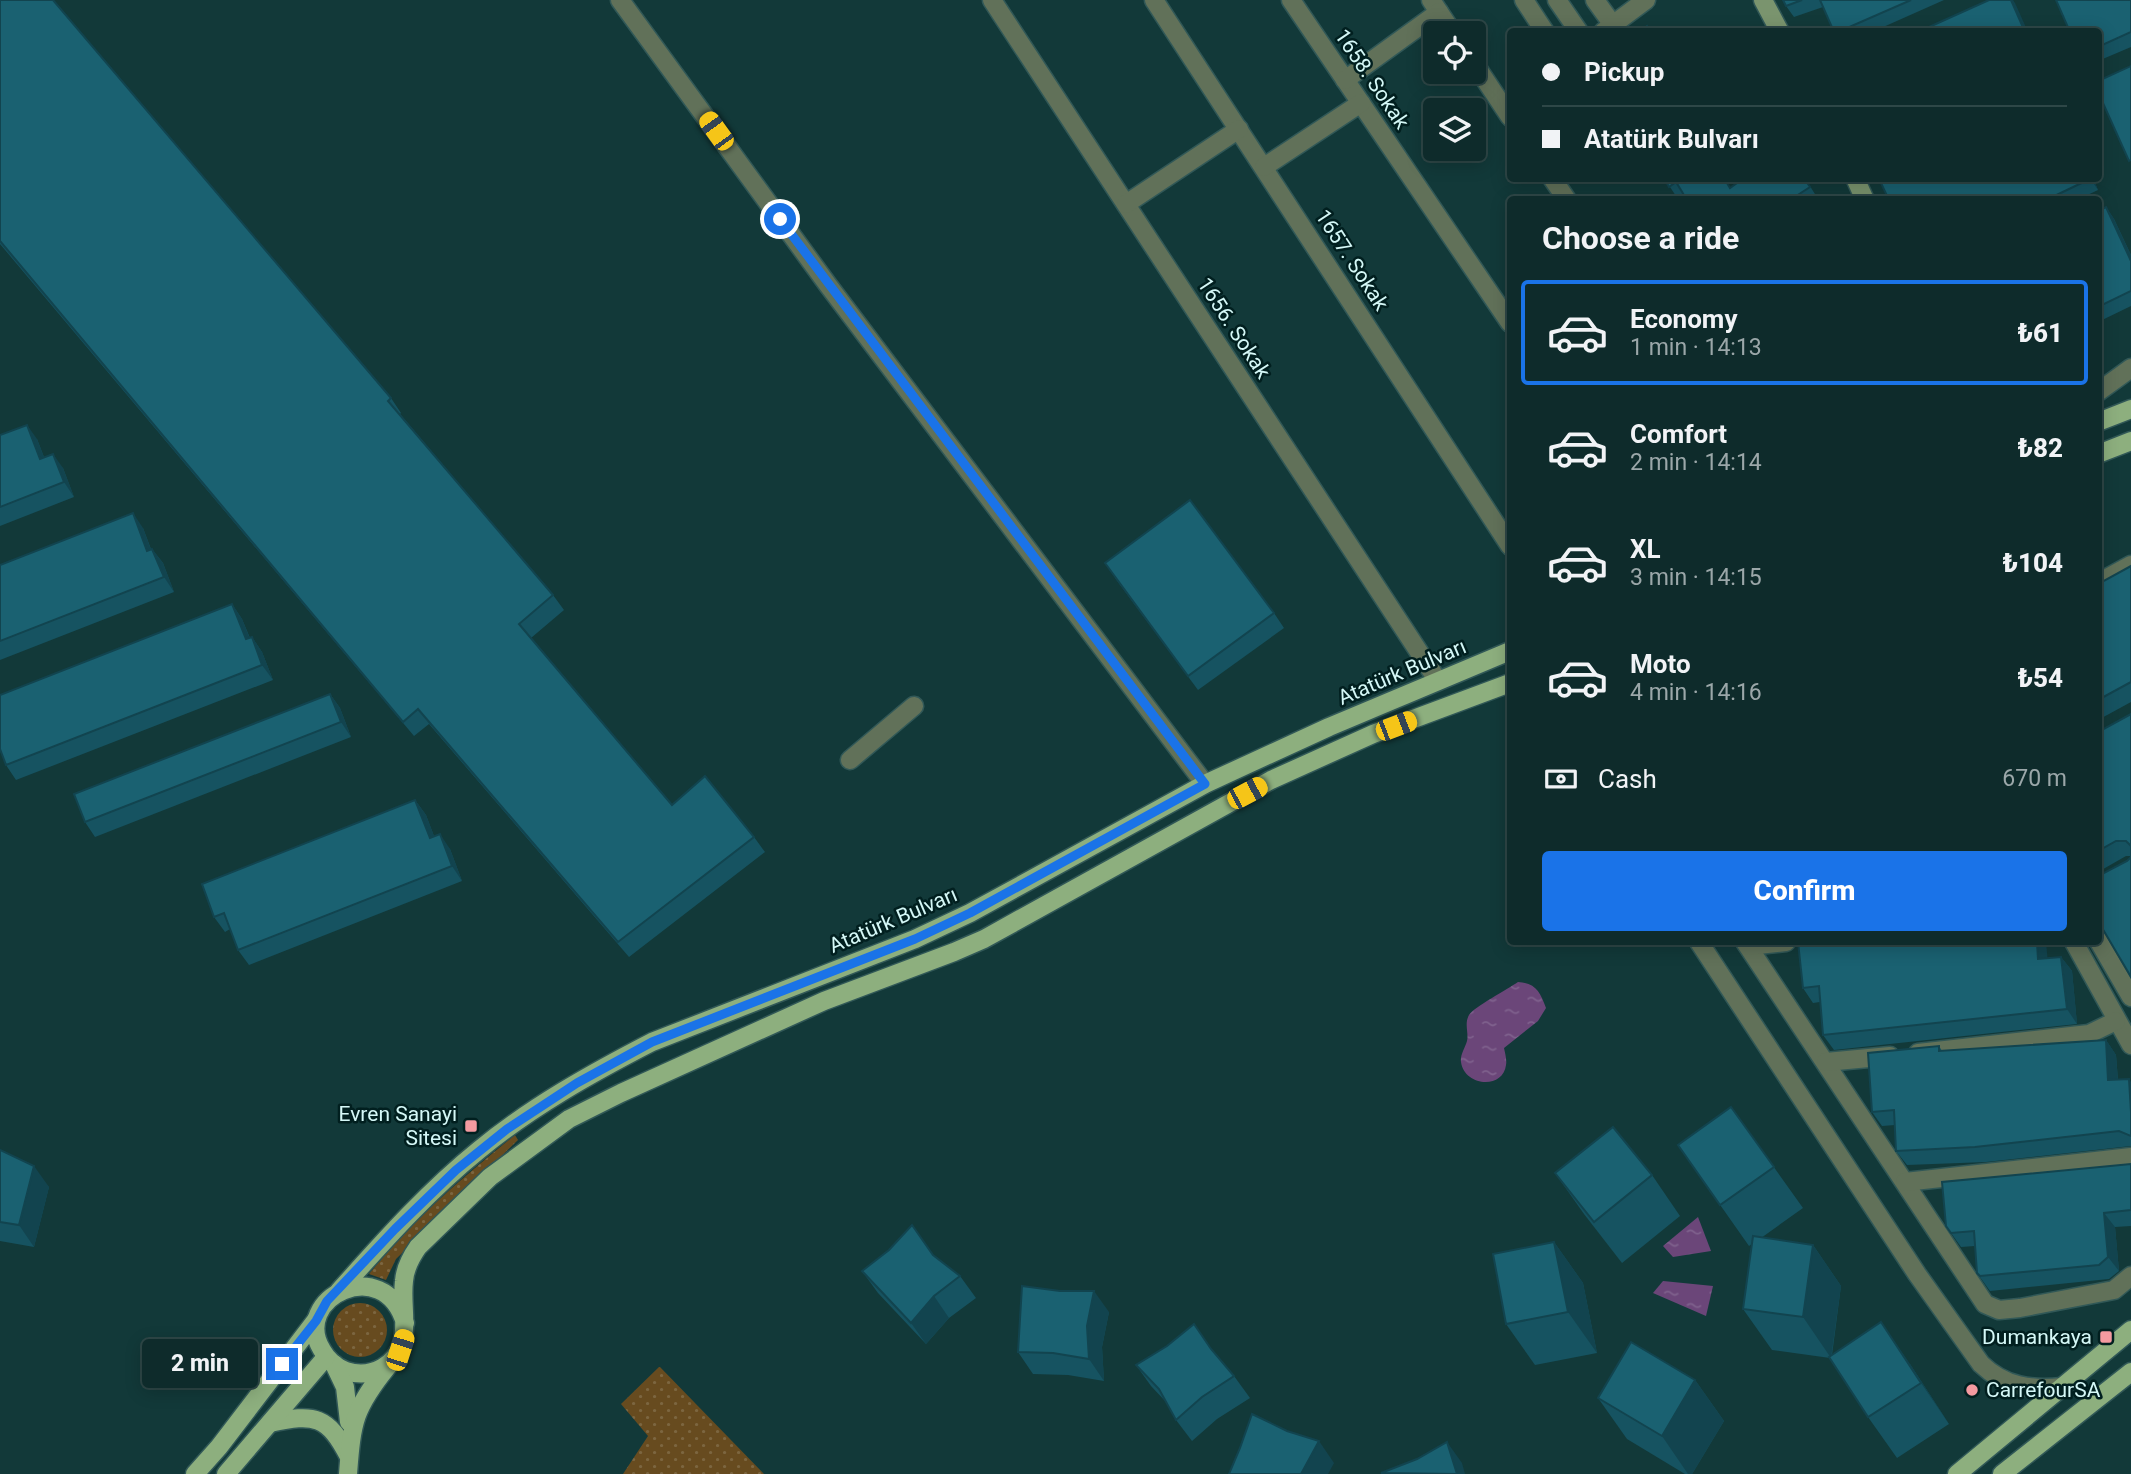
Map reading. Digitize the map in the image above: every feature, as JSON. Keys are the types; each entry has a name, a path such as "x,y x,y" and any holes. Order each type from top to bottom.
{"main road":[{"path":"2102,420 2131,409"},
{"path":"2102,452 2131,441"},
{"name":"Atatürk Bulvarı","path":"195,1474 316,1321 322,1307 424,1199 481,1148 577,1083 652,1042 915,939 970,913 1205,784 1329,727 1507,652"},
{"path":"348,1466 358,1408 366,1393 400,1350 405,1323 404,1281 411,1258 418,1247 490,1177 569,1119 824,1001 984,939 1271,780 1373,734 1507,684"},
{"path":"970,913 984,939"},
{"path":"652,1042 665,1073"},
{"path":"337,1293 350,1287 377,1289 398,1304 405,1323"},
{"path":"316,1321 317,1340 342,1378 348,1396 348,1466"},
{"path":"1957,1474 2131,1330"},
{"path":"330,1360 355,1373 367,1373 390,1362"},
{"path":"226,1474 330,1360"},
{"path":"2002,1474 2131,1373"},
{"path":"271,1423 298,1418 326,1424 338,1435 348,1466"}],"street":[{"path":"620,0 828,285 1205,784"},
{"name":"1656. Sokak","path":"992,0 1438,681"},
{"name":"1657. Sokak","path":"1154,0 1507,541"},
{"name":"1658. Sokak","path":"1291,0 1361,103 1504,300"},
{"path":"1525,0 1542,28"},
{"path":"1558,0 1576,28"},
{"path":"1595,0 1608,28 1646,0"},
{"path":"1763,0 1778,28"},
{"path":"1345,80 1435,6 1445,21"},
{"path":"1486,81 1507,112"},
{"path":"1264,167 1361,103"},
{"path":"1126,204 1239,129"},
{"path":"2102,389 2131,368"},
{"path":"2102,581 2131,565"},
{"path":"850,760 914,706"},
{"path":"1701,945 1917,1274 1981,1364 1991,1374 2014,1385 2028,1388 2063,1387"},
{"path":"1747,945 1985,1304 1999,1310 2020,1308 2114,1290 2131,1276"},
{"path":"2076,945 2131,1045"},
{"path":"2101,945 2131,997"},
{"path":"1826,1062 2089,1034 2116,1021"},
{"path":"1905,1182 2131,1157"}],"shaded area":[{"path":"515,1135 518,1140 396,1259 386,1280 369,1274 420,1218"},
{"path":"360,1303 379,1311 387,1330 379,1349 360,1357 341,1349 333,1330 341,1311"},
{"path":"659,1367 764,1474 623,1474 648,1436 621,1404"}],"water":[{"path":"1518,982 1529,984 1536,989 1546,1008 1538,1021 1504,1048 1506,1065 1503,1073 1491,1081 1476,1080 1464,1070 1461,1062 1467,1041 1469,1015"},
{"path":"1698,1217 1711,1251 1673,1257 1663,1246"},
{"path":"1663,1281 1713,1286 1706,1316 1653,1293"}],"building":[{"path":"0,0 53,0 391,398 388,401 553,595 519,624 672,805 705,776 754,837 618,942 418,709 403,722 0,241"},
{"path":"1783,0 1802,0 1786,6"},
{"path":"1820,0 1911,0 1847,28 1832,28"},
{"path":"1989,0 2011,0 2023,28 1927,28"},
{"path":"2056,0 2131,0 2131,32 2102,45 2102,28 2068,28"},
{"path":"2131,66 2129,161 2102,101 2102,79"},
{"path":"1676,182 1726,182 1730,188 1738,182 1807,182 1810,187 1796,196 1685,196"},
{"path":"1880,182 2084,182 2054,196 1887,196"},
{"path":"2106,207 2131,261 2131,291 2102,305 2102,209"},
{"path":"27,425 40,459 53,454 64,482 0,507 0,435"},
{"path":"1190,500 1274,613 1188,676 1105,563"},
{"path":"133,513 147,551 152,549 164,577 0,641 0,565"},
{"path":"2131,566 2131,682 2102,698 2102,582"},
{"path":"232,604 246,639 252,637 262,665 6,765 0,749 0,695"},
{"path":"330,694 341,722 85,822 74,794"},
{"path":"2131,714 2131,846 2126,841 2116,841 2102,849 2102,730"},
{"path":"415,800 430,838 440,834 452,866 238,950 224,913 214,917 202,884"},
{"path":"2131,857 2131,977 2102,928 2102,874"},
{"path":"1798,945 2037,945 2038,959 2061,957 2067,1009 1823,1035 1819,986 1803,988"},
{"path":"2106,1040 2108,1080 2129,1079 2131,1136 2119,1131 1975,1147 1896,1151 1894,1110 1872,1112 1868,1053 1939,1046 1939,1051"},
{"path":"1731,1107 1774,1167 1720,1205 1678,1145"},
{"path":"1613,1127 1652,1175 1594,1222 1555,1173"},
{"path":"0,1150 34,1166 19,1225 0,1222"},
{"path":"2131,1164 2131,1210 2104,1213 2108,1257 2099,1265 1980,1276 1977,1273 1974,1231 1951,1233 1946,1226 1942,1182"},
{"path":"912,1225 933,1255 960,1276 934,1296 911,1323 862,1271 889,1250"},
{"path":"1753,1236 1813,1245 1803,1317 1743,1309"},
{"path":"1554,1242 1568,1312 1506,1324 1493,1254"},
{"path":"1022,1286 1060,1291 1094,1291 1087,1326 1089,1359 1053,1353 1018,1352"},
{"path":"1881,1322 1921,1383 1868,1417 1829,1357"},
{"path":"1194,1324 1234,1376 1202,1397 1176,1420 1159,1389 1136,1365 1167,1346"},
{"path":"1631,1342 1695,1380 1662,1436 1598,1398"},
{"path":"1252,1414 1287,1431 1319,1441 1301,1474 1229,1474"},
{"path":"1447,1442 1457,1474 1381,1473 1417,1459"}],"place":[{"name":"Evren Sanayi Sitesi","path":"471,1126"},
{"name":"Dumankaya","path":"2106,1337"},
{"name":"CarrefourSA","path":"1972,1390"}],"route":[{"path":"282,1364 316,1321 327,1301 424,1199 481,1148 577,1083 652,1042 915,939 970,913 1205,784 780,219"}]}
